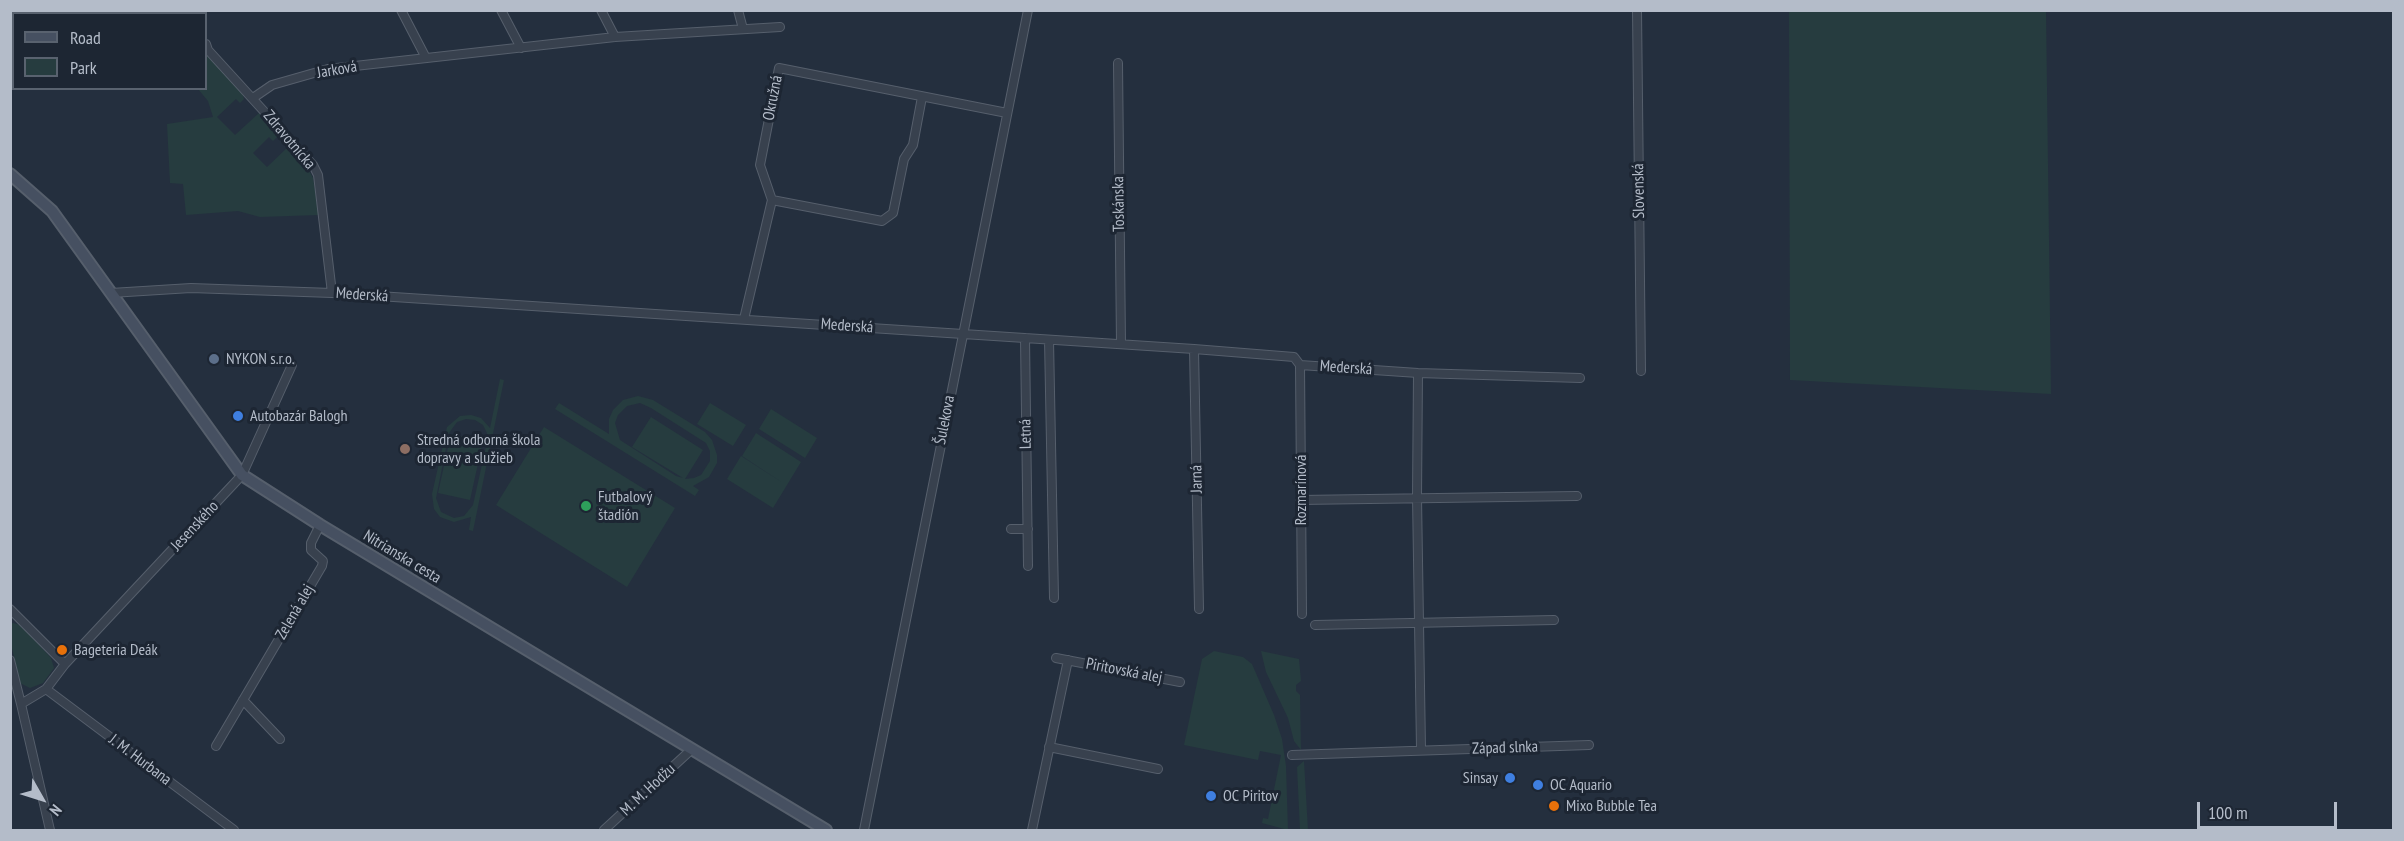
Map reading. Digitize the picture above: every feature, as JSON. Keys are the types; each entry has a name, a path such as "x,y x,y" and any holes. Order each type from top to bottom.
{"main road":[{"name":"Nitrianska cesta","path":"10,174 52,211 242,475 320,525 826,831"}],"street":[{"path":"401,10 426,58"},
{"path":"501,10 521,48"},
{"path":"601,10 615,37"},
{"path":"738,10 743,29"},
{"name":"Šulekova","path":"864,831 1028,10"},
{"name":"Slovenská","path":"1637,10 1641,371"},
{"name":"Jarková","path":"253,98 272,85 328,69 615,37 780,27"},
{"name":"Zdravotnícka","path":"207,47 313,165 318,175 332,293"},
{"name":"Toskánska","path":"1118,63 1121,344"},
{"name":"Okružná","path":"772,200 760,165 779,68 1007,113"},
{"path":"744,320 772,200 882,221 893,213 904,159 913,145 922,97"},
{"name":"Mederská","path":"111,293 191,288 332,293 1194,349 1294,357 1300,365 1418,373 1580,378"},
{"name":"Letná","path":"1025,339 1028,566"},
{"path":"1049,340 1054,598"},
{"name":"Jarná","path":"1194,349 1199,609"},
{"name":"Jesenského","path":"46,689 64,664 242,475 292,365"},
{"name":"Rozmarínová","path":"1300,365 1302,614"},
{"path":"1418,373 1417,498 1421,749"},
{"path":"1300,500 1577,496"},
{"name":"Zelená alej","path":"216,746 322,566 323,561 311,550 311,543 320,525"},
{"path":"1011,529 1028,529"},
{"path":"10,609 64,664"},
{"path":"1315,625 1554,620"},
{"name":"Piritovská alej","path":"1056,658 1180,682"},
{"path":"10,660 50,831"},
{"name":"Piritovská alej","path":"1032,831 1068,660"},
{"path":"21,704 46,689"},
{"name":"J. M. Hurbana","path":"46,689 234,831"},
{"path":"243,700 280,739"},
{"name":"Západ slnka","path":"1292,755 1588,745"},
{"path":"1048,747 1158,769"},
{"name":"M. M. Hodžu","path":"604,831 692,750"}],"green space":[{"path":"14,11 162,11 161,12"},
{"path":"1789,11 2046,11 2051,394 1790,380"},
{"path":"207,52 242,93 244,99 240,103 236,99 217,117 235,135 259,113 277,132 277,137 273,141 269,137 253,153 267,167 289,146 313,178 319,215 260,217 238,211 186,215 183,184 170,183 167,124 213,117 208,101 199,90 207,90"},
{"path":"500,379 504,380 473,531 469,530 471,517 454,522 440,517 434,509 432,494 447,427 460,416 471,415 481,418 490,428","holes":["466,419 475,420 483,425 487,433 487,442 473,505 464,516 454,518 441,512 436,498 449,433 457,422"]},
{"path":"638,396 653,400 705,432 712,440 717,463 709,477 693,486 699,490 695,496 555,409 559,403 609,434 609,419 613,410 623,400","holes":["640,403 706,443 710,451 710,461 701,475 685,479 703,450 651,417 632,447 683,478 676,476 620,440 615,423 618,415 627,406"]},
{"path":"710,403 746,425 733,446 697,424"},
{"path":"771,409 817,438 805,458 759,429"},
{"name":"Futbalový štadión","path":"544,427 675,508 627,587 496,505"},
{"path":"756,433 801,462 773,508 727,479 741,456 783,483 742,456"},
{"path":"451,434 483,441 470,500 438,493"},
{"path":"11,624 21,625 51,658 54,668 43,683 30,688 20,683 11,644"},
{"path":"1214,651 1243,657 1252,664 1274,715 1282,739 1286,766 1288,830 1262,823 1263,818 1268,819 1281,755 1260,751 1258,760 1184,745 1202,659"},
{"path":"1261,651 1299,659 1301,681 1296,685 1296,691 1300,695 1301,750 1294,741 1288,718 1266,672"},
{"path":"1304,761 1308,830 1300,830 1297,767"}],"place":[{"name":"NYKON s.r.o.","path":"214,359"},
{"name":"Autobazár Balogh","path":"238,416"},
{"name":"Stredná odborná škola dopravy a služieb","path":"405,449"},
{"name":"Futbalový štadión","path":"586,506"},
{"name":"Bageteria Deák","path":"62,650"},
{"name":"Sinsay","path":"1510,778"},
{"name":"OC Aquario","path":"1538,785"},
{"name":"OC Piritov","path":"1211,796"},
{"name":"Mixo Bubble Tea","path":"1554,806"}]}
